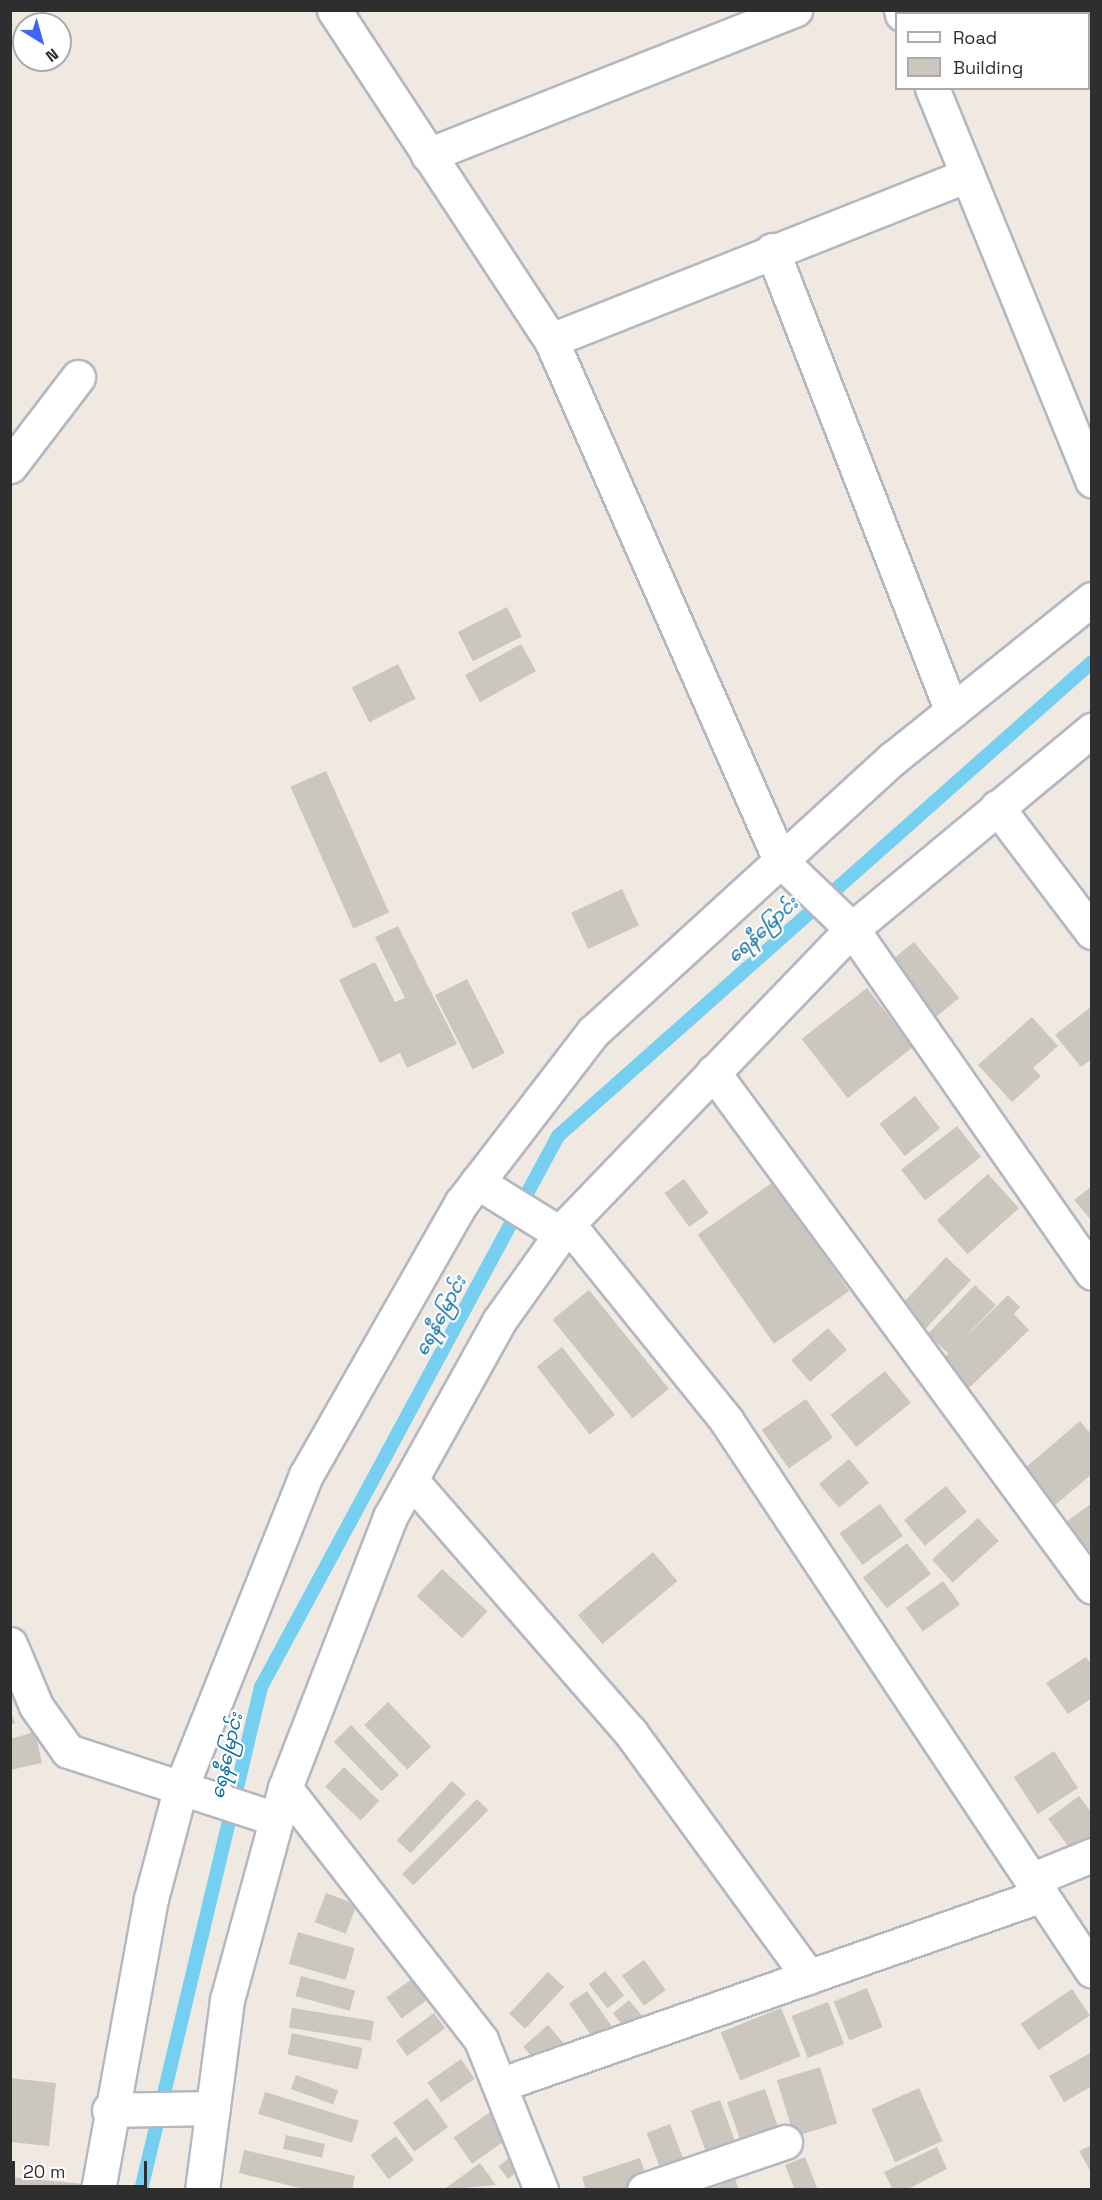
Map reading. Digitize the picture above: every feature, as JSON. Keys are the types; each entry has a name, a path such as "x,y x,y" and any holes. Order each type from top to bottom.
{"street":[{"path":"334,10 551,340 785,865 848,924 1092,1273"},
{"path":"428,155 795,10"},
{"path":"933,90 1092,481"},
{"path":"551,340 772,250 967,175"},
{"path":"772,250 952,711"},
{"path":"10,466 78,377"},
{"path":"98,2190 120,2110 184,1791 306,1475 483,1186 593,1032 785,865 952,711 1092,599"},
{"path":"202,2190 207,2108 227,2000 271,1818 285,1788 368,1571 411,1480 499,1321 559,1228 713,1072 848,924 1092,730"},
{"path":"997,807 1092,933"},
{"path":"713,1072 1092,1587"},
{"path":"483,1186 559,1228 726,1420 1092,1971"},
{"path":"411,1480 631,1733 808,1977"},
{"path":"10,1644 41,1716 68,1751 271,1818"},
{"path":"285,1788 435,1975 481,2040 502,2084 541,2190"},
{"path":"502,2084 808,1977 1037,1887 1092,1855"},
{"path":"120,2110 207,2108"},
{"path":"644,2190 784,2142"}],"building":[{"path":"507,607 522,636 473,661 458,632"},
{"path":"521,644 536,671 480,702 465,675"},
{"path":"398,664 416,699 369,722 352,688"},
{"path":"326,771 389,913 353,928 290,787"},
{"path":"622,889 639,925 588,949 571,913"},
{"path":"398,926 457,1044 407,1068 400,1053 380,1063 339,980 375,962 395,1002 405,998 375,937"},
{"path":"914,942 959,998 934,1018 889,962"},
{"path":"467,979 505,1053 473,1069 435,995"},
{"path":"867,988 913,1047 848,1098 802,1039"},
{"path":"1092,1006 1092,1059 1081,1067 1055,1035"},
{"path":"1032,1017 1058,1046 1033,1068 1041,1076 1012,1102 978,1065"},
{"path":"915,1096 940,1128 905,1156 880,1124"},
{"path":"957,1126 981,1157 925,1200 901,1170"},
{"path":"988,1174 1019,1208 968,1254 937,1220"},
{"path":"684,1179 709,1213 689,1227 665,1193"},
{"path":"773,1182 849,1291 774,1344 698,1235"},
{"path":"1092,1186 1092,1221 1074,1200"},
{"path":"946,1257 971,1280 920,1334 896,1311"},
{"path":"975,1285 996,1305 949,1354 928,1334"},
{"path":"589,1290 669,1389 632,1418 552,1320"},
{"path":"1008,1295 1020,1307 1014,1314 1029,1330 965,1392 938,1364"},
{"path":"828,1328 847,1350 810,1382 791,1360"},
{"path":"562,1347 615,1415 590,1434 537,1367"},
{"path":"885,1371 911,1403 856,1447 831,1415"},
{"path":"806,1399 833,1438 789,1468 762,1430"},
{"path":"1080,1421 1092,1435 1092,1474 1048,1511 1017,1475"},
{"path":"849,1459 869,1483 839,1508 819,1484"},
{"path":"946,1486 967,1512 925,1546 904,1520"},
{"path":"1092,1503 1092,1548 1081,1555 1059,1527"},
{"path":"880,1504 903,1536 862,1565 840,1533"},
{"path":"978,1518 999,1541 953,1583 932,1559"},
{"path":"907,1543 931,1574 887,1608 863,1577"},
{"path":"653,1552 677,1581 602,1644 578,1615"},
{"path":"442,1569 487,1611 462,1638 417,1596"},
{"path":"943,1581 960,1604 923,1631 906,1608"},
{"path":"1086,1657 1092,1665 1092,1698 1068,1714 1046,1683"},
{"path":"388,1702 431,1747 407,1770 364,1725"},
{"path":"10,1709 15,1723 10,1725"},
{"path":"351,1725 399,1775 382,1791 334,1742"},
{"path":"35,1732 42,1763 10,1770 10,1739"},
{"path":"1054,1751 1078,1788 1038,1814 1014,1777"},
{"path":"344,1767 379,1801 360,1820 325,1786"},
{"path":"452,1781 466,1794 411,1853 397,1840"},
{"path":"1079,1796 1092,1813 1092,1842 1074,1854 1048,1819"},
{"path":"477,1799 488,1810 413,1885 402,1874"},
{"path":"326,1893 357,1905 346,1934 315,1922"},
{"path":"298,1932 355,1948 346,1980 289,1964"},
{"path":"644,1960 666,1990 644,2006 622,1976"},
{"path":"605,1971 624,1995 608,2008 588,1984"},
{"path":"548,1972 564,1987 525,2029 509,2014"},
{"path":"301,1976 355,1990 350,2011 296,1996"},
{"path":"413,1978 428,1999 402,2018 386,1997"},
{"path":"867,1988 883,2027 849,2040 834,2001"},
{"path":"1072,1989 1090,2016 1038,2050 1021,2024"},
{"path":"587,1991 619,2036 601,2049 569,2004"},
{"path":"629,2000 646,2020 630,2033 613,2013"},
{"path":"828,2002 844,2044 808,2058 792,2016"},
{"path":"292,2008 374,2021 371,2041 289,2028"},
{"path":"781,2008 800,2056 740,2081 721,2032"},
{"path":"434,2013 445,2028 407,2056 396,2041"},
{"path":"548,2025 567,2047 542,2069 523,2047"},
{"path":"292,2033 362,2048 358,2069 287,2055"},
{"path":"1092,2052 1092,2086 1064,2102 1049,2076"},
{"path":"461,2059 475,2079 441,2102 427,2083"},
{"path":"820,2067 837,2123 794,2137 777,2080"},
{"path":"296,2075 338,2090 333,2104 291,2089"},
{"path":"10,2078 56,2083 49,2146 10,2142"},
{"path":"919,2088 943,2141 895,2162 871,2109"},
{"path":"765,2089 782,2138 744,2151 727,2102"},
{"path":"265,2092 359,2121 352,2143 258,2114"},
{"path":"427,2098 448,2127 414,2152 393,2123"},
{"path":"720,2100 739,2153 710,2163 691,2111"},
{"path":"493,2110 511,2136 472,2164 454,2138"},
{"path":"670,2124 686,2166 663,2175 647,2133"},
{"path":"286,2135 325,2144 322,2158 283,2149"},
{"path":"396,2136 414,2160 388,2179 370,2155"},
{"path":"1092,2145 1092,2174 1079,2151"},
{"path":"937,2147 947,2169 906,2190 893,2190 884,2172"},
{"path":"244,2150 355,2176 352,2190 308,2190 239,2173"},
{"path":"514,2154 524,2167 508,2179 498,2166"},
{"path":"805,2157 818,2190 795,2190 785,2165"},
{"path":"640,2158 648,2182 625,2190 586,2190 582,2177"},
{"path":"480,2163 496,2185 443,2190"},
{"path":"10,2177 86,2184 86,2190 10,2190"},
{"path":"735,2179 739,2190 711,2190 711,2189"}],"waterway":[{"name":"ရေနီမြောင်း","path":"141,2190 261,1687 558,1136 1092,662"}]}
